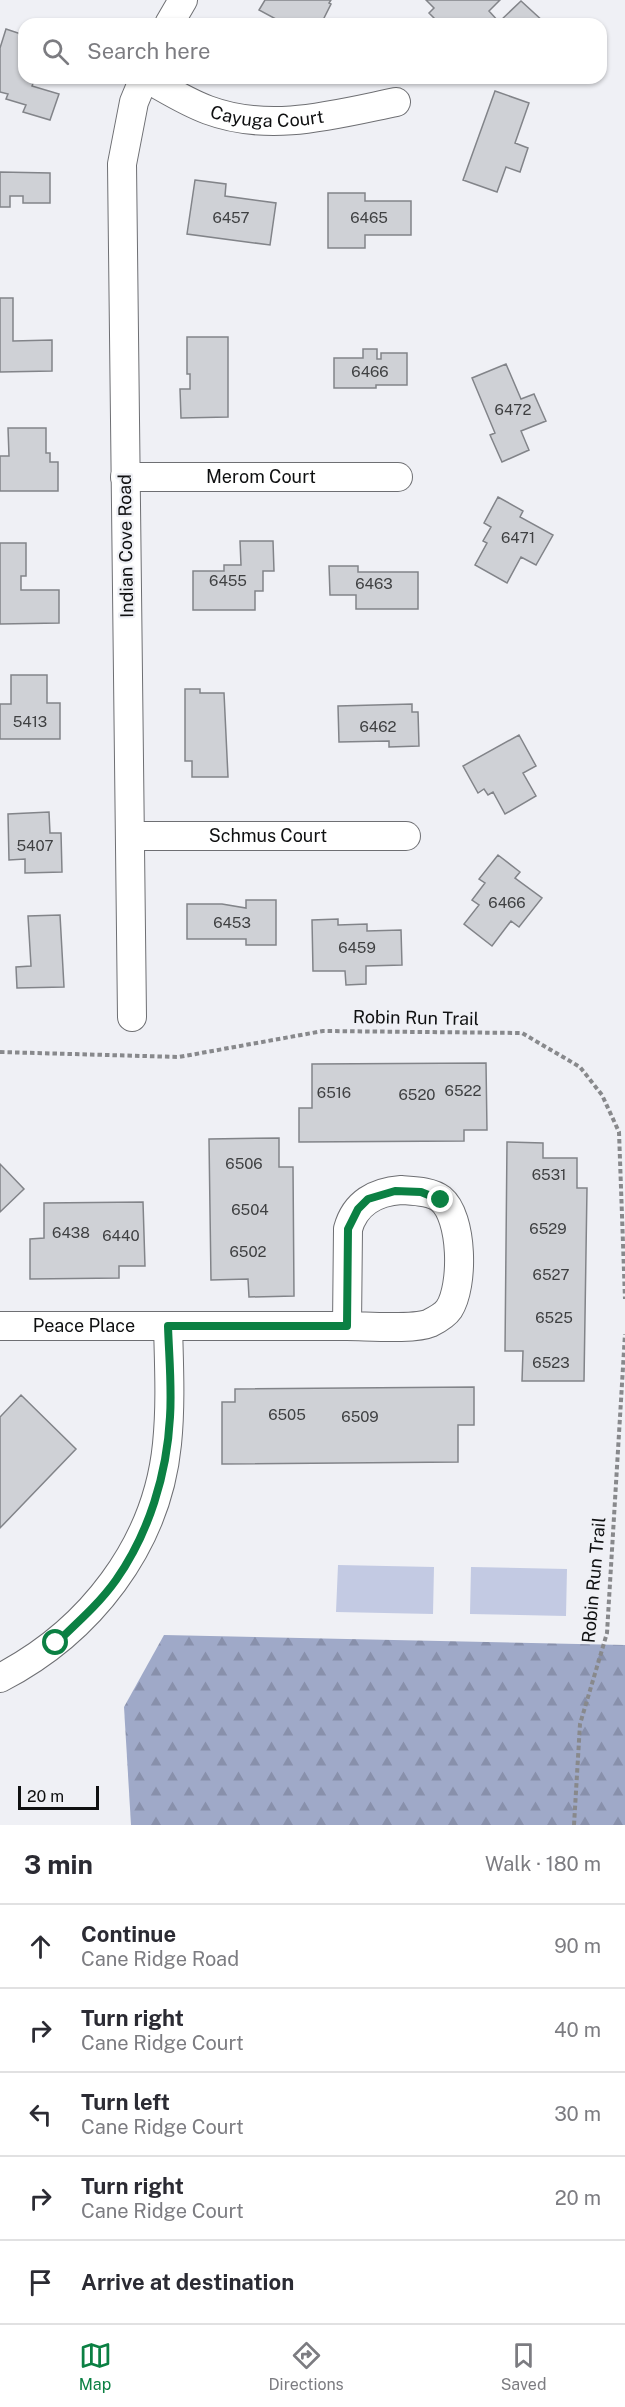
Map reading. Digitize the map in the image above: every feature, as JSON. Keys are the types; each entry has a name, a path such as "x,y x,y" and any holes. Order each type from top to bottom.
{"street":[{"path":"172,18 183,0"},
{"name":"Indian Cove Road","path":"132,1017 122,164 134,102 142,84"},
{"name":"Cayuga Court","path":"157,84 209,110 236,118 262,121 302,120 396,102"},
{"name":"Merom Court","path":"125,477 398,477"},
{"name":"Schmus Court","path":"130,836 406,836"},
{"path":"395,1191 421,1192 441,1200 452,1211 457,1228 457,1286 448,1310 424,1325 347,1326 348,1229 358,1209 368,1199 395,1191"},
{"name":"Peace Place","path":"0,1326 347,1326"},
{"path":"0,1678 36,1658 75,1627 116,1580 141,1538 161,1480 168,1443 170,1418 168,1326"}],"path":[{"name":"Robin Run Trail","path":"0,1052 179,1057 323,1031 522,1033 580,1067 602,1095 619,1132 625,1299"},
{"name":"Robin Run Trail","path":"574,1825 580,1724 607,1633 625,1334"}],"green space":[{"path":"164,1635 625,1645 625,1825 131,1825 124,1707"}],"shaded area":[{"path":"338,1565 434,1567 433,1614 336,1612"},
{"path":"471,1567 567,1569 566,1616 470,1614"}],"building":[{"path":"265,0 331,0 324,18 274,18 259,10"},
{"path":"426,0 500,0 489,11 495,18 434,18 429,13 434,8"},
{"path":"521,1 540,18 503,18"},
{"path":"6,29 18,33 18,84 33,84 32,86 59,94 50,120 23,112 26,105 6,99 8,94 0,92 0,48"},
{"path":"495,91 529,103 515,143 528,148 520,172 506,167 497,192 463,180"},
{"path":"0,172 50,173 50,203 23,203 23,196 10,196 10,207 0,207"},
{"path":"195,180 226,184 225,196 276,203 270,245 187,234"},
{"path":"328,193 365,193 365,201 411,201 411,235 365,235 365,248 328,248"},
{"path":"0,298 13,298 13,341 52,340 52,371 0,372"},
{"path":"187,337 228,337 228,417 181,418 180,389 190,389 190,374 187,374"},
{"path":"363,349 377,349 377,359 381,359 381,353 407,353 407,385 334,388 334,358 363,358"},
{"path":"506,364 521,399 534,394 546,421 521,431 529,450 502,462 490,435 495,433 472,378"},
{"path":"8,428 46,428 46,453 50,453 50,462 58,462 58,491 0,491 0,456 9,456"},
{"path":"498,497 523,511 520,517 553,535 536,565 521,557 507,583 475,565 487,543 483,541 491,527 484,523"},
{"path":"240,541 273,541 274,571 263,571 263,591 255,591 255,610 193,610 193,571 224,571 224,565 241,565"},
{"path":"0,543 26,543 26,576 21,576 21,590 59,590 59,623 0,624"},
{"path":"329,566 358,566 358,572 418,572 418,609 356,609 356,595 330,595"},
{"path":"11,675 47,675 47,703 60,703 60,739 0,739 0,704 11,704"},
{"path":"185,689 200,689 200,693 224,693 228,777 192,777 192,761 185,761"},
{"path":"412,704 412,712 418,712 419,746 389,747 389,741 339,742 338,706"},
{"path":"519,735 536,766 523,773 536,796 505,814 493,792 488,795 484,789 478,793 463,766"},
{"path":"49,812 50,833 61,833 62,872 25,873 25,859 9,860 8,814"},
{"path":"498,855 520,872 515,878 542,898 519,927 511,921 492,946 464,924 479,905 472,900 485,883 479,879"},
{"path":"246,900 276,900 276,945 246,945 246,939 187,939 187,904 222,904 246,908"},
{"path":"60,915 64,987 17,988 16,967 31,966 28,916"},
{"path":"338,919 338,925 367,924 367,931 401,930 402,965 366,966 366,984 346,985 345,971 313,971 312,920"},
{"path":"486,1063 487,1130 464,1130 464,1141 299,1142 299,1108 312,1108 312,1064"},
{"path":"279,1138 279,1167 293,1167 294,1296 249,1297 248,1279 211,1280 209,1139"},
{"path":"507,1142 543,1143 543,1158 577,1158 577,1188 587,1188 584,1381 522,1381 523,1351 505,1351"},
{"path":"0,1164 24,1189 0,1212"},
{"path":"143,1202 145,1266 119,1266 119,1278 30,1279 30,1239 44,1238 44,1203"},
{"path":"474,1387 474,1425 458,1425 458,1462 222,1464 222,1402 235,1402 235,1389"},
{"path":"21,1395 76,1449 0,1528 0,1417"}],"route":[{"path":"56,1643 75,1627 116,1580 141,1538 161,1480 168,1443 170,1418 168,1326 347,1326 348,1229 350,1221 362,1203 379,1194 401,1190 421,1192 441,1200"}]}
